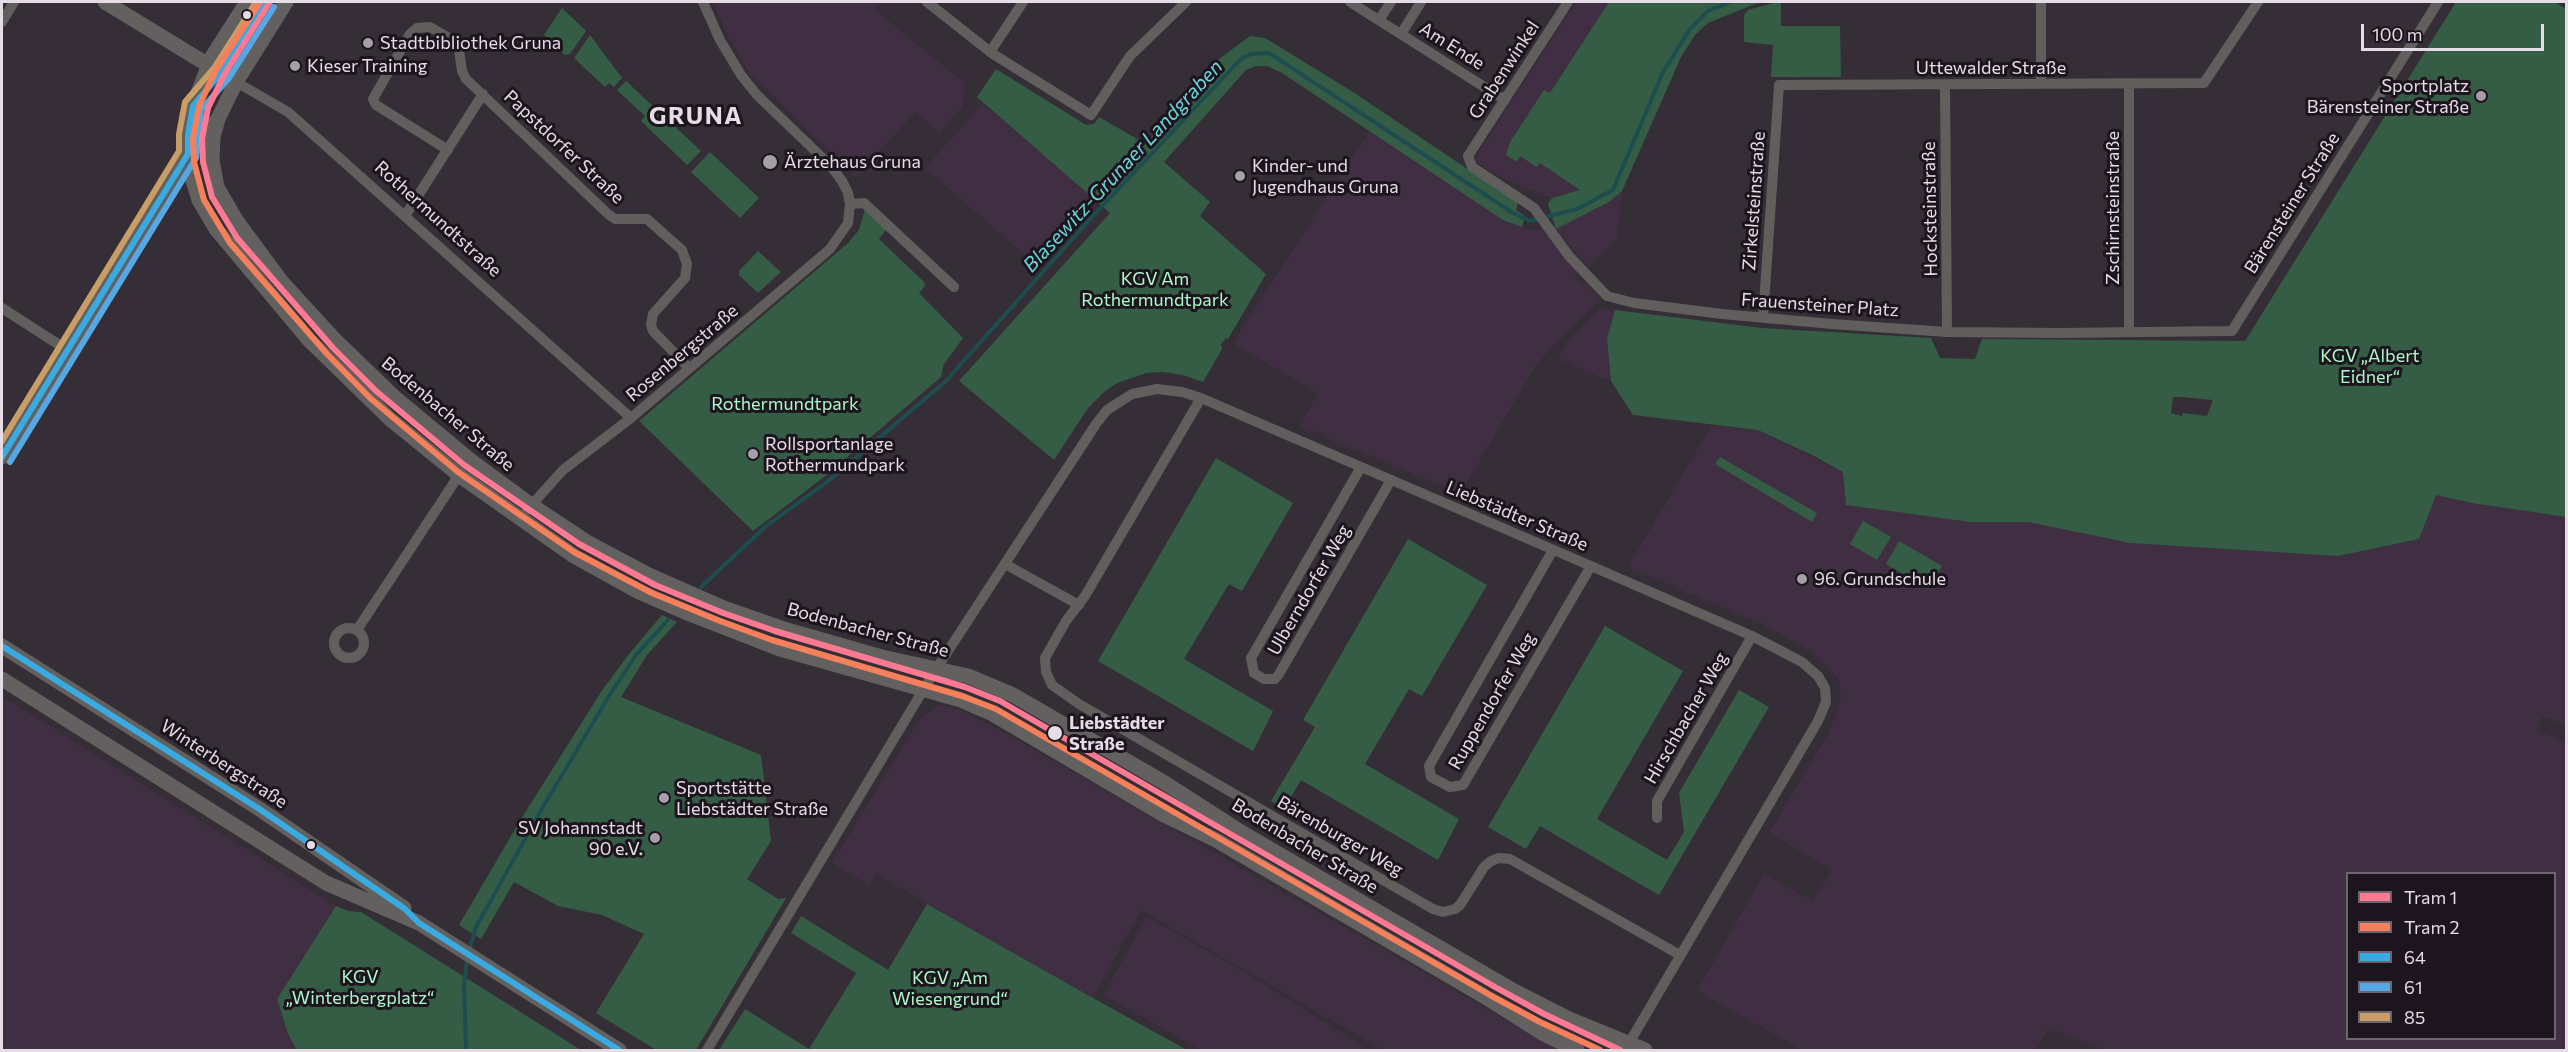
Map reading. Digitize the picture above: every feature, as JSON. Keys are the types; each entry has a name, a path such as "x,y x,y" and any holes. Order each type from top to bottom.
{"street":[{"path":"2,22 14,2"},
{"name":"Rothermundtstraße","path":"105,2 288,112 631,418"},
{"path":"247,2 208,66 191,116 188,154 194,184 204,211 216,229 326,357 390,418 459,475 574,556 637,591 780,649 924,689 991,713 1164,815 1216,840 1473,989 1542,1033 1577,1050"},
{"path":"2,457 188,154 218,118 236,82 286,2"},
{"path":"703,2 720,40 741,75 757,95 831,166 848,193 850,204 864,203 954,287"},
{"path":"927,2 990,52 1091,115 1130,56 1186,2"},
{"path":"990,52 1023,2"},
{"name":"Am Ende","path":"1350,2 1505,100"},
{"path":"1379,20 1391,2"},
{"path":"1401,34 1421,2"},
{"name":"Grabenwinkel","path":"1468,156 1568,2"},
{"path":"2041,2 2041,84"},
{"name":"Uttewalder Straße","path":"1779,86 2204,83 2258,2"},
{"name":"Bärensteiner Straße","path":"2232,331 2438,2"},
{"name":"Papstdorfer Straße","path":"448,150 376,105 373,99 410,34 417,28 430,27 454,41 466,79 608,214 615,219 647,219 682,250 687,264 685,278 653,314 651,326 653,331 690,368"},
{"name":"Zschirnsteinstraße","path":"2129,84 2129,332"},
{"name":"Hocksteinstraße","path":"1945,85 1947,332"},
{"name":"Zirkelsteinstraße","path":"1763,318 1779,86"},
{"name":"Papstdorfer Straße","path":"405,216 483,94"},
{"name":"Bodenbacher Straße","path":"218,118 213,137 212,160 217,187 236,220 281,281 336,341 393,396 470,460 531,505 587,542 650,575 724,608 787,630 889,658 968,676 1013,695 1165,783 1241,832 1505,986 1627,1048 1645,1050"},
{"name":"Frauensteiner Platz","path":"1468,156 1472,167 1534,208 1569,256 1607,296 1634,303 1763,318 1947,332 2232,331"},
{"name":"Rosenbergstraße","path":"520,520 562,470 631,418 830,249 848,223 850,204"},
{"path":"2,308 68,350"},
{"name":"Liebstädter Straße","path":"707,1050 936,669 1096,424 1107,410 1132,394 1145,390 1169,389 1201,398 1752,636 1802,662 1818,676 1825,688 1826,702 1818,721 1627,1048"},
{"name":"Bärenburger Weg","path":"1201,398 1079,605 1045,658 1044,665 1052,684 1079,704 1432,909 1443,912 1455,909 1460,905 1484,867 1499,858 1510,859 1680,955"},
{"name":"Ulberndorfer Weg","path":"1360,467 1251,658 1254,673 1263,679 1275,679 1280,674 1391,480"},
{"path":"357,630 459,475"},
{"name":"Ruppendorfer Weg","path":"1553,550 1429,766 1431,777 1450,787 1463,785 1591,566"},
{"path":"1005,564 1079,605"},
{"name":"Hirschbacher Weg","path":"1657,818 1657,801 1752,636"},
{"name":"Winterbergstraße","path":"2,646 261,810 405,909 419,923"},
{"name":"Winterbergstraße","path":"2,679 326,882 419,923 619,1050"}],"shaded area":[{"path":"713,2 880,2 875,10 965,83 962,107 939,133 915,112 856,177 749,72 727,34"},
{"path":"1576,2 1609,2 1550,94 1544,90 1510,142 1520,156 1540,162 1581,190 1552,198 1500,177 1476,162 1476,156"},
{"path":"983,103 1095,200 1035,264 925,168"},
{"path":"1369,132 1503,220 1532,230 1546,230 1578,272 1574,277 1583,286 1586,283 1601,299 1555,343 1535,367 1460,494 1300,426 1318,393 1234,344"},
{"path":"1622,191 1617,238 1588,267 1556,229 1609,202"},
{"path":"1600,308 1615,310 1607,339 1611,381 1558,359 1566,343"},
{"path":"1711,426 1758,430 1843,472 1846,505 1970,522 2028,522 2130,543 2339,556 2419,539 2436,495 2472,503 2566,517 2566,725 2543,716 2537,730 2566,743 2566,1050 2105,1050 2049,1028 2036,1050 1803,1050 1697,991 1764,874 1813,901 1832,870 1769,833 1828,734 1841,695 1838,677 1808,649 1760,623 1628,567"},
{"path":"2,696 336,906 277,999 288,1034 297,1050 2,1050"},
{"path":"940,705 958,709 998,729 1559,1050 1383,1050 1141,910 1093,998 876,874 869,885 832,863 921,717"},
{"path":"1147,917 1243,971 1367,1049 1201,1050 1103,995"}],"green space":[{"path":"1609,2 1760,2 1708,23 1695,35 1681,57 1622,191 1609,202 1556,229 1548,204 1552,198 1580,190 1540,163 1537,167 1520,156 1517,162 1506,155 1510,142 1544,90 1550,93"},
{"path":"1781,2 1781,26 1840,26 1841,77 1771,77 1773,45 1744,42 1744,15 1748,10"},
{"name":"KGV „Albert Eidner“","path":"2456,2 2555,2 2566,9 2566,517 2472,503 2436,495 2419,539 2338,556 2130,543 2028,522 1970,522 1846,505 1843,472 1758,430 1633,415 1611,381 1607,339 1615,310 1762,328 1931,338 1940,358 1975,359 1982,339 2245,341","holes":["2173,397 2213,400 2207,416 2183,413 2182,416 2171,413"]},
{"path":"562,8 586,31 570,54 565,55 544,35"},
{"path":"590,35 622,78 614,87 609,83 605,87 574,58"},
{"name":"KGV Am Rothermundtpark","path":"1250,36 1265,38 1353,92 1518,203 1516,210 1525,216 1522,227 1503,220 1282,73 1267,66 1256,66 1246,70 1164,162 1210,202 1200,216 1266,274 1228,339 1226,338 1221,344 1222,349 1203,382 1183,375 1163,372 1146,373 1117,383 1088,408 1054,460 959,381 1110,213 977,97 996,69 1086,125 1094,124 1099,117 1146,144 1207,68"},
{"path":"626,81 701,151 687,165 641,121 645,116 617,90"},
{"path":"710,152 759,198 740,218 691,172"},
{"name":"Rothermundtpark","path":"865,209 887,229 879,239 924,282 925,286 919,293 963,338 944,364 941,377 824,477 753,531 639,421 848,243 859,230"},
{"path":"758,251 781,272 758,293 739,275 739,271"},
{"path":"1720,457 1817,513 1812,522 1715,464"},
{"path":"1216,458 1293,503 1242,591 1229,584 1184,659 1273,711 1253,751 1098,661"},
{"path":"1863,521 1891,537 1877,560 1850,544"},
{"path":"1408,539 1487,585 1422,696 1409,689 1365,764 1459,819 1438,860 1301,780 1284,809 1271,801 1315,727 1303,720"},
{"path":"1899,541 1942,566 1928,589 1886,564"},
{"name":"Sportstätte Liebstädter Straße","path":"662,615 677,622 647,655 621,697 761,755 771,841 747,879 778,899 786,898 696,1050 656,1050 596,1013 644,934 602,915 558,906 514,882 481,939 459,925 521,819 601,692"},
{"path":"1605,626 1683,671 1597,819 1667,860 1684,832 1679,793 1739,690 1769,707 1659,895 1540,826 1526,849 1488,827"},
{"name":"KGV „Am Wiesengrund“","path":"927,904 1187,1050 719,1050 745,1009 809,1049 856,973 791,933 801,916 888,970"},
{"name":"KGV „Winterbergplatz“","path":"336,906 348,911 361,912 581,1050 297,1050 288,1034 277,999"}],"waterway":[{"name":"Blasewitz‐Grunaer Landgraben","path":"701,587 766,526 827,482 945,382 1092,217 1241,59 1251,54 1269,53 1513,213 1530,221 1577,209 1613,190 1663,72 1690,29 1708,11 1730,2"},
{"name":"Blasewitz‐Grunaer Landgraben","path":"469,951 476,927 543,807 609,696 636,655 668,620"},
{"name":"Blasewitz‐Grunaer Landgraben","path":"466,1050 464,986 467,959"}],"tram line":[{"name":"2","path":"260,2 216,70 199,106 193,138 194,162 204,200 230,243 327,354 370,398 458,472 574,552 652,593 772,640 962,696 996,709 1490,995 1600,1050"},
{"name":"1","path":"270,2 224,75 208,108 202,139 203,162 212,197 237,238 333,348 376,391 464,465 579,544 655,585 723,613 775,631 965,687 1000,701 1495,987 1544,1014 1620,1050"}],"transit line":[{"name":"85","path":"2,441 179,151 179,134 185,102 214,68 256,2"},
{"name":"64","path":"2,457 188,154 188,135 193,106 221,73 266,2"},
{"name":"61","path":"10,462 196,158 201,110 229,78 274,7"},
{"name":"64","path":"2,646 261,810 405,909 419,923 619,1050"}],"place":[{"name":"Stadtbibliothek Gruna","path":"368,43"},
{"name":"Kieser Training","path":"295,66"},
{"name":"Sportplatz Bärensteiner Straße","path":"2481,96"},
{"name":"Ärztehaus Gruna","path":"770,162"},
{"name":"Kinder- und Jugendhaus Gruna","path":"1240,176"},
{"name":"Rollsportanlage Rothermundpark","path":"753,454"},
{"name":"96. Grundschule","path":"1802,579"},
{"name":"Liebstädter Straße","path":"1055,733"},
{"name":"Sportstätte Liebstädter Straße","path":"664,798"},
{"name":"SV Johannstadt 90 e.V.","path":"655,838"}],"district":[{"name":"GRUNA","path":"696,116"}]}
